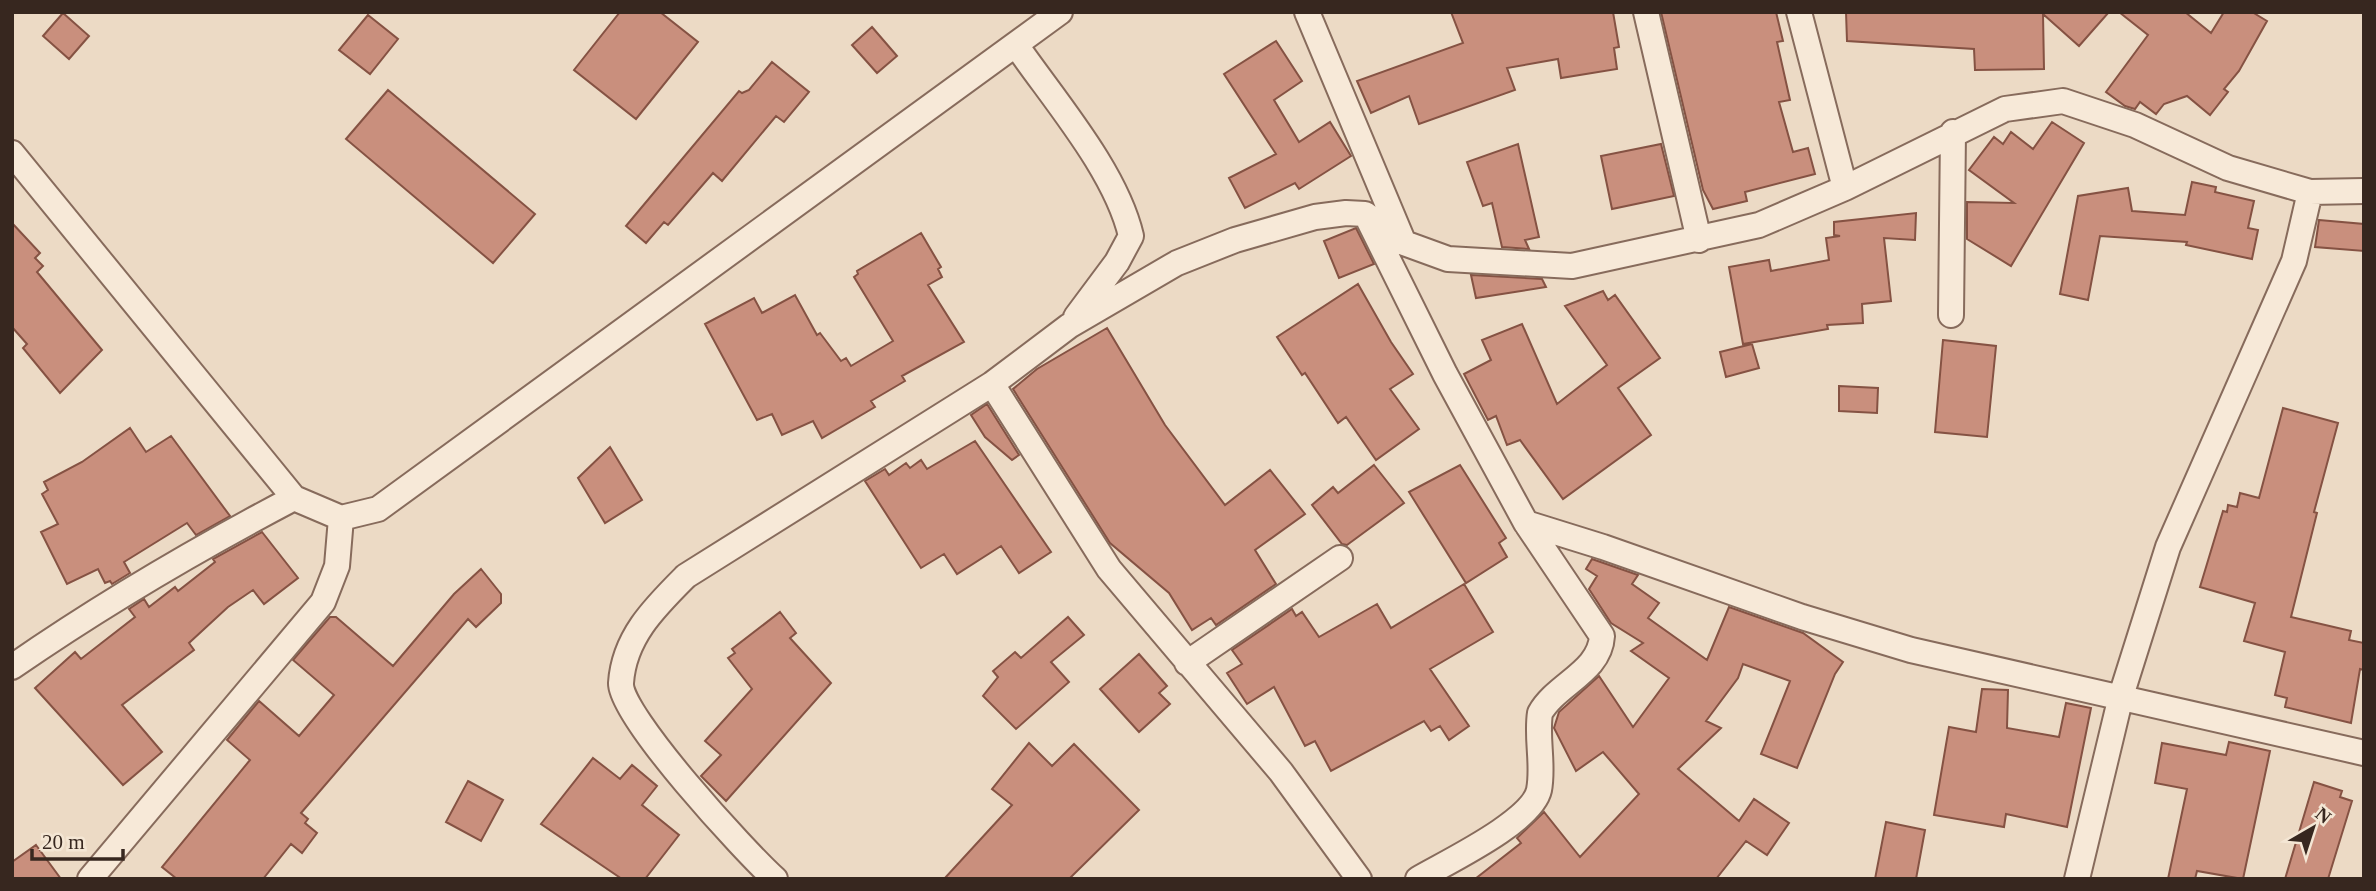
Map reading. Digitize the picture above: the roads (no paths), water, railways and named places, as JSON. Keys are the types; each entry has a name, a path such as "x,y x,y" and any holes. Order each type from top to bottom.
{"street":[{"path":"12,153 294,498 341,518 378,509 1060,12"},
{"path":"1307,12 1404,243"},
{"path":"1646,12 1699,240"},
{"path":"1799,12 1845,188"},
{"path":"1016,45 1109,180 1126,215 1131,236 1118,262 1069,326"},
{"path":"775,879 652,741 628,708 620,686 627,651 648,614 686,576 992,384 1069,326 1177,263 1236,240 1315,218 1346,213 1365,214 1404,243 1448,258 1572,266 1759,225 1845,188 2005,108 2063,101 2135,125 2228,168 2310,192 2364,191"},
{"path":"1951,315 1953,132"},
{"path":"2077,879 2121,696 2168,547 2294,261 2310,192"},
{"path":"1365,214 1445,374 1527,523 1602,636 1601,649 1540,713 1540,786 1537,799 1527,811 1476,846 1418,879"},
{"path":"992,384 1109,569 1281,772 1359,879"},
{"path":"12,667 96,610 206,544 294,498"},
{"path":"90,879 323,602 337,566 341,518"},
{"path":"1527,523 1911,650 2364,753"},
{"path":"1187,663 1340,558"}]}
